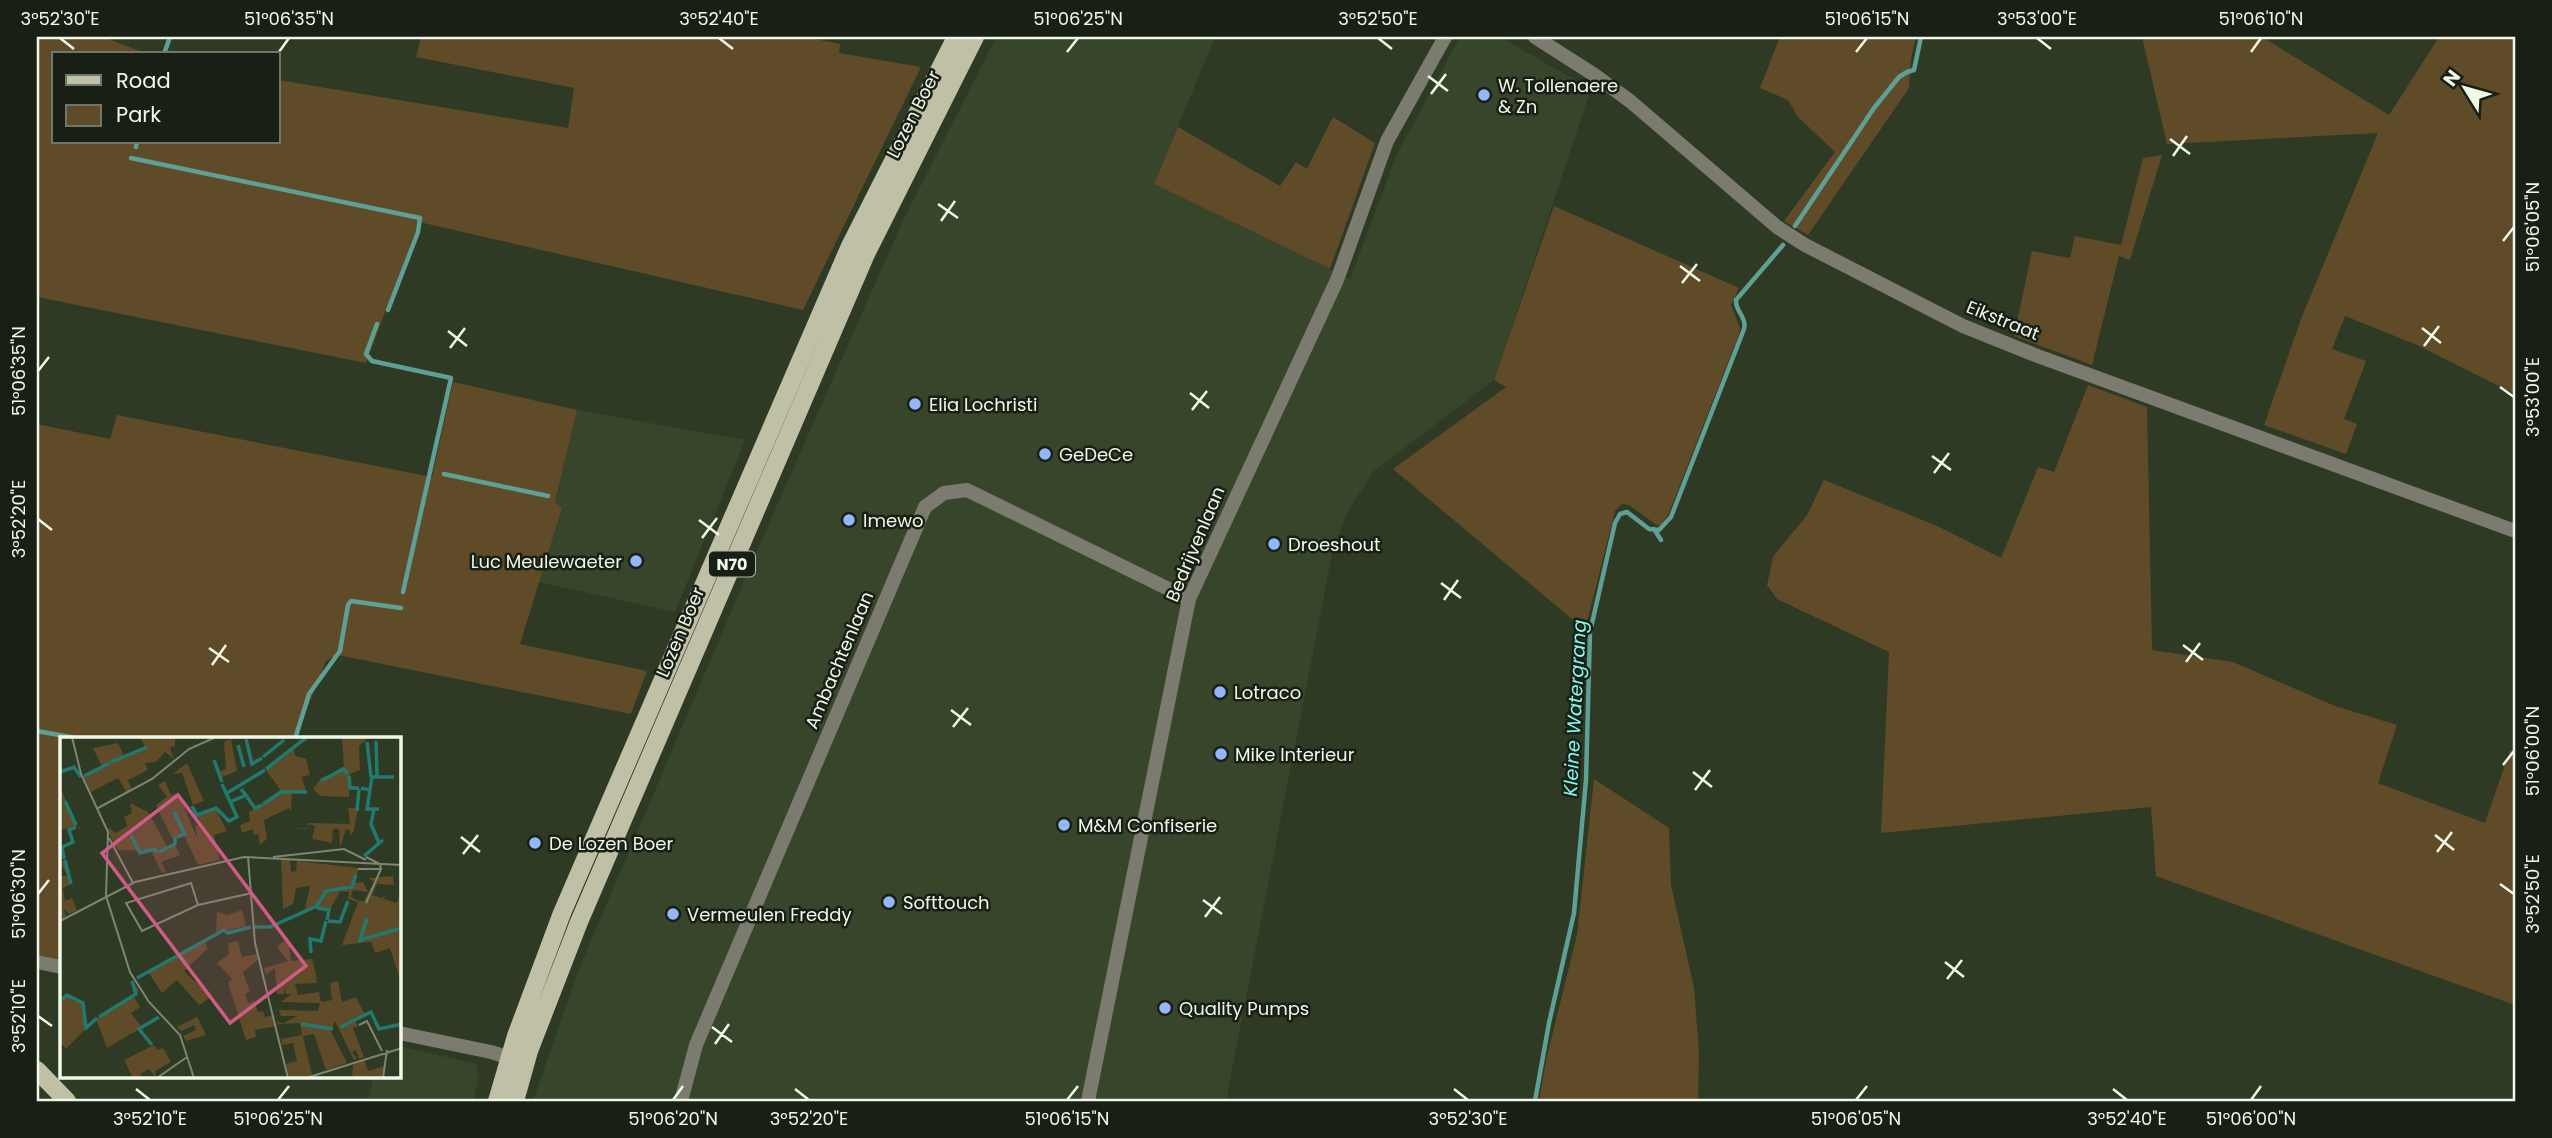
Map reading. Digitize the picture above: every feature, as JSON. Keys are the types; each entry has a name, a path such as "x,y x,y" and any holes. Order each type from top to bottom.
{"main road":[{"name":"Lozen Boer","path":"510,1058 562,913 850,246 956,37"},
{"name":"Lozen Boer","path":"514,1101 529,1051 579,922 866,254 975,37"},
{"name":"N70","path":"496,1101 510,1058"},
{"path":"37,1070 67,1101"}],"street":[{"name":"Bedrijvenlaan","path":"1088,1101 1189,599 1337,280 1387,141 1445,37"},
{"name":"Eikstraat","path":"1535,37 1594,74 1630,101 1777,227 1805,245 1963,326 2035,355 2154,396 2515,531"},
{"name":"Ambachtenlaan","path":"681,1101 696,1045 925,507 944,493 967,490 1189,599"},
{"path":"37,962 60,967"},
{"path":"401,1033 510,1058"}],"shaded area":[{"path":"996,37 1215,37 1154,184 1350,279 1397,154 1460,37 1500,37 1591,89 1494,380 1374,471 1349,509 1333,549 1226,1101 533,1101 579,969 759,546 900,227"},
{"path":"577,410 745,440 675,612 539,582 562,508 555,503"},
{"path":"401,1046 477,1064 478,1083 473,1101 368,1101 373,1078 401,1078"}],"green space":[{"path":"37,37 104,37 142,52 52,52 52,144 280,144 280,80 568,128 574,88 416,57 421,37 805,37 840,44 839,53 921,67 803,310 419,222 366,363 37,297"},
{"path":"1780,37 1916,37 1909,88 1808,235 1784,221 1835,152 1798,117 1788,100 1760,88"},
{"path":"2142,37 2262,37 2389,115 2439,37 2515,37 2515,394 2417,345 2345,316 2332,349 2366,361 2344,419 2357,424 2346,454 2264,425 2301,319 2378,133 2167,144"},
{"path":"1333,117 1375,143 1330,269 1154,184 1178,127 1280,186 1296,162 1307,169"},
{"path":"2162,155 2130,260 2119,256 2092,365 2014,336 2032,251 2070,258 2075,236 2121,245 2143,158"},
{"path":"1554,206 1739,288 1731,305 1740,328 1739,334 1669,513 1658,526 1629,505 1622,504 1615,511 1585,630 1393,469 1506,387 1494,380"},
{"path":"453,382 577,410 555,502 562,508 520,644 647,671 631,714 338,655 326,661 296,737 60,737 60,960 37,955 37,424 110,439 117,415 432,477"},
{"path":"2088,385 2147,407 2152,650 2233,662 2335,706 2397,725 2378,783 2485,823 2510,750 2515,752 2515,1005 2156,876 2151,807 1881,833 1889,652 1777,599 1767,585 1773,557 1807,515 1824,480 1937,526 2001,558 2038,467 2054,472"},
{"path":"1594,779 1669,828 1671,885 1694,988 1699,1052 1698,1101 1539,1101 1546,1060 1577,935"}],"waterway":[{"path":"165,52 170,37"},
{"name":"Kleine Watergrang","path":"1795,226 1874,108 1899,77 1914,70 1921,37"},
{"path":"131,158 420,218 418,232 388,310"},
{"name":"Kleine Watergrang","path":"1535,1101 1549,1023 1574,913 1586,780 1590,632 1615,523 1620,514 1627,512 1649,529 1659,530 1671,517 1744,329 1744,321 1736,300 1783,245"},
{"path":"377,324 366,354 372,361 451,378 403,592"},
{"path":"444,474 548,496"},
{"path":"1654,529 1661,540"},
{"path":"296,737 309,694 340,651 351,601 401,608"},
{"path":"37,731 70,737"}],"place":[{"name":"W. Tollenaere & Zn","path":"1484,95"},
{"name":"Elia Lochristi","path":"915,404"},
{"name":"GeDeCe","path":"1045,454"},
{"name":"Imewo","path":"849,520"},
{"name":"Droeshout","path":"1274,544"},
{"name":"Luc Meulewaeter","path":"636,561"},
{"name":"Lotraco","path":"1220,692"},
{"name":"Mike Interieur","path":"1221,754"},
{"name":"M&M Confiserie","path":"1064,825"},
{"name":"De Lozen Boer","path":"535,843"},
{"name":"Softtouch","path":"889,902"},
{"name":"Vermeulen Freddy","path":"673,914"},
{"name":"Quality Pumps","path":"1165,1008"}]}
